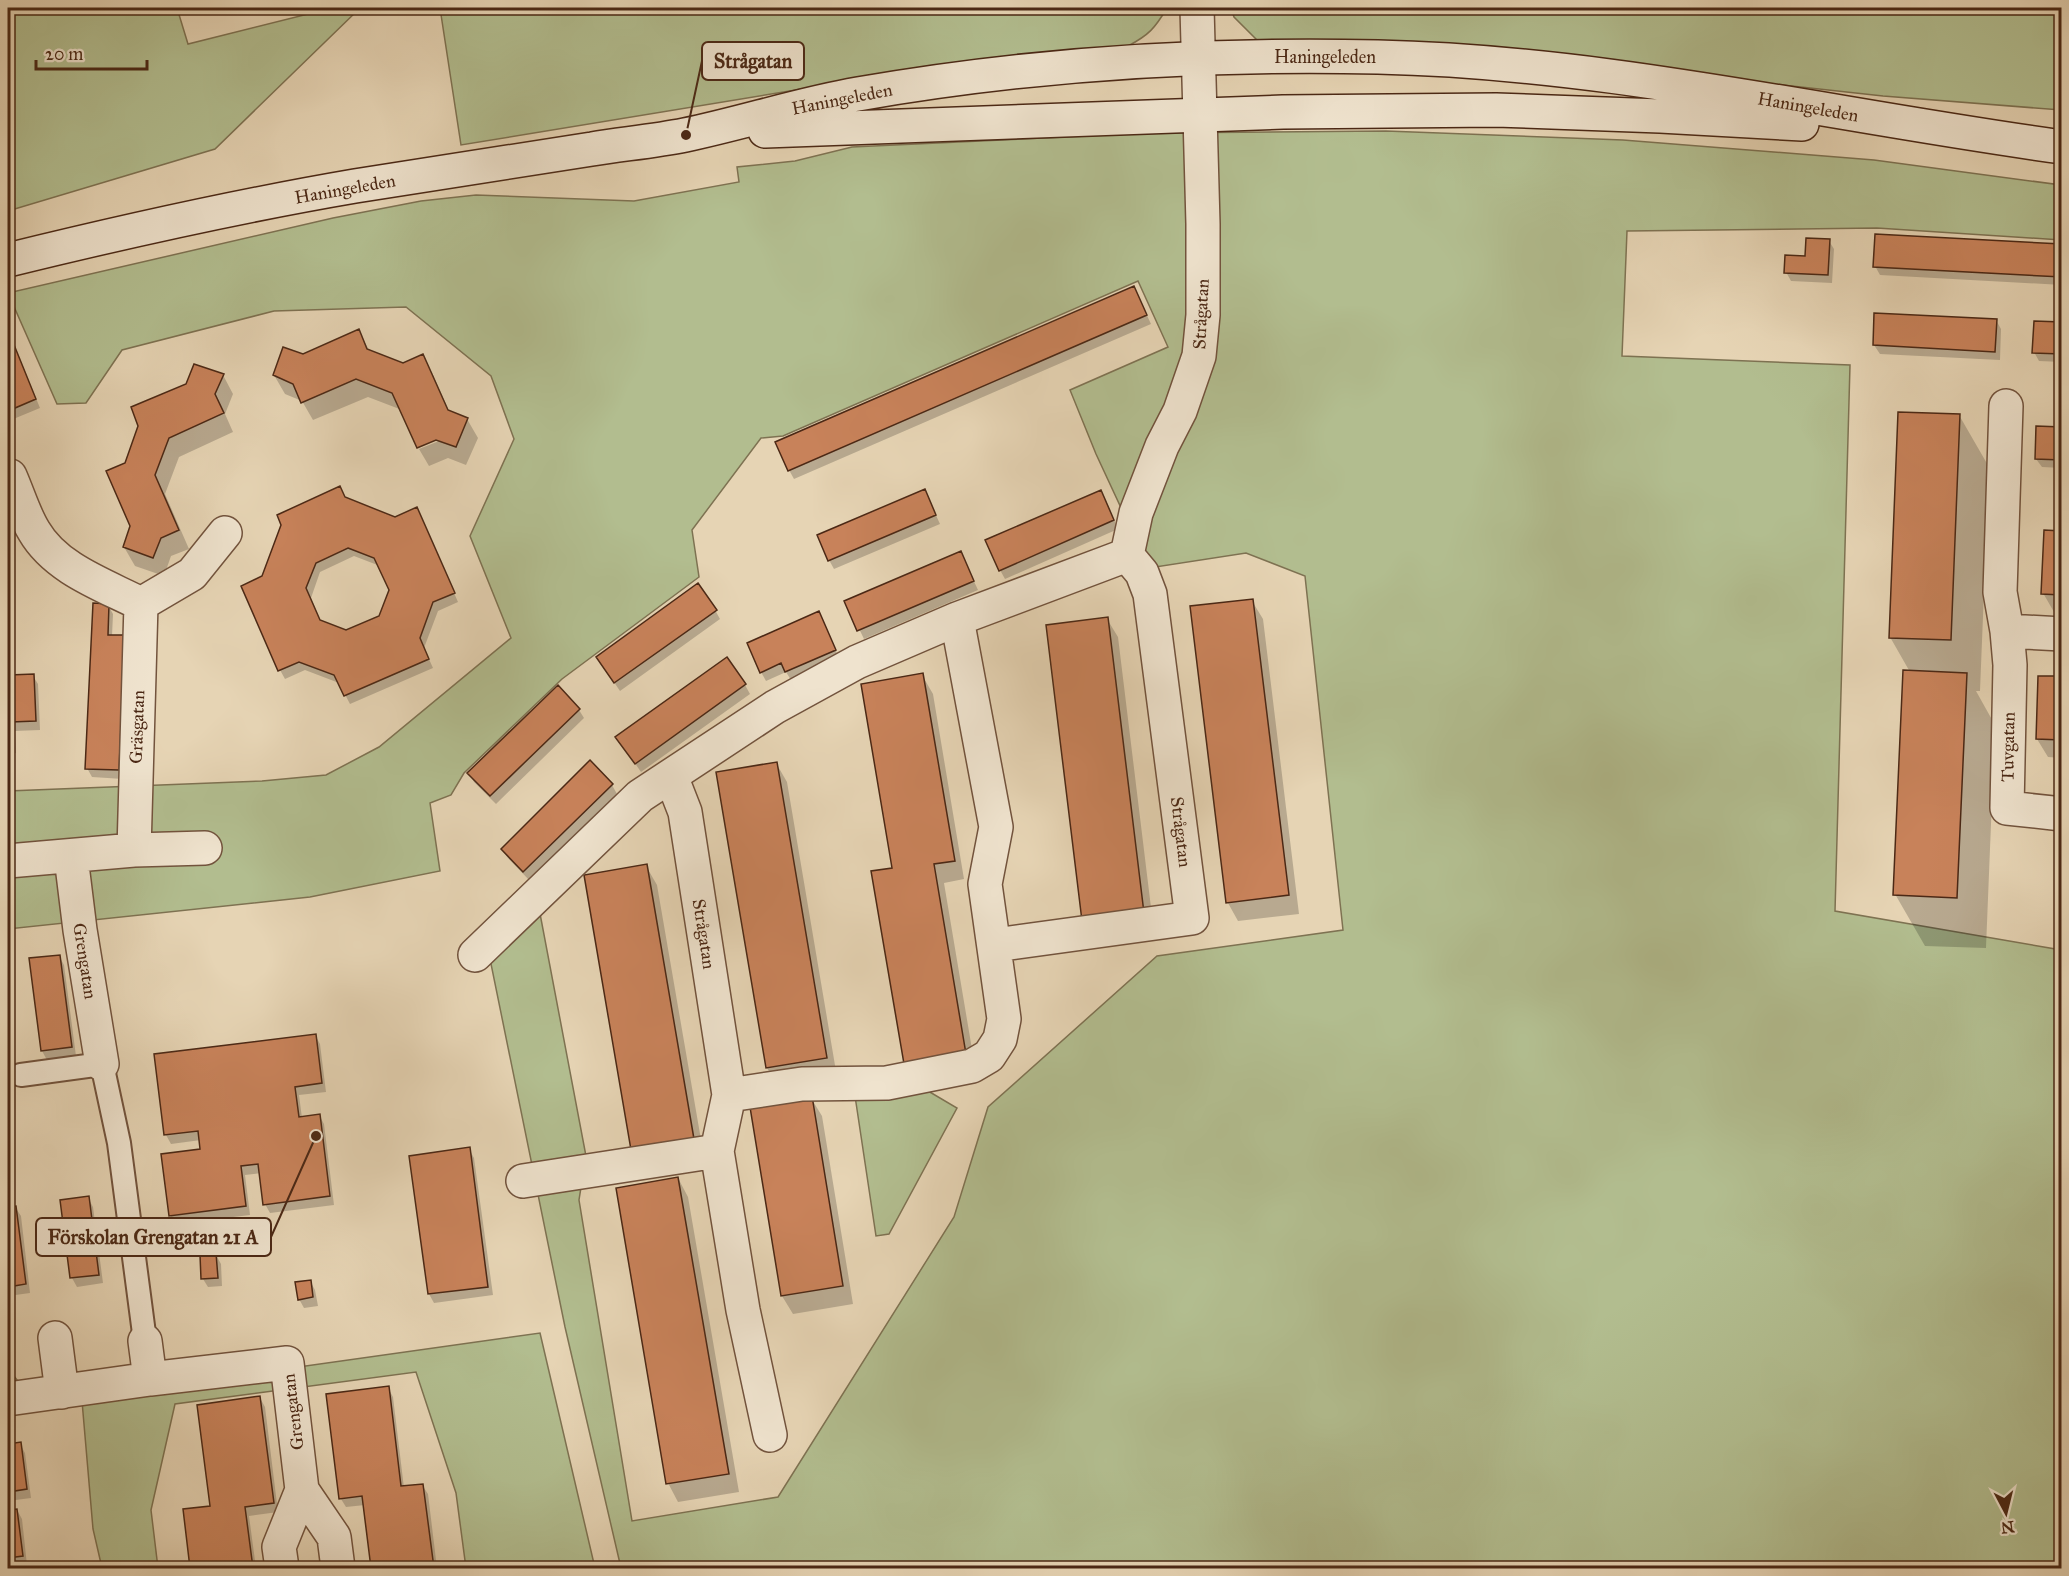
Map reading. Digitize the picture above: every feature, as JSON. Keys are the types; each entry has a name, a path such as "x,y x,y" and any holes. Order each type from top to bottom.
{"street":[{"name":"Strågatan","path":"994,945 1192,918 1150,594 1142,573 1127,555 1136,513 1162,446 1180,411 1199,356 1203,293 1202,114 1197,8"},
{"name":"Haningeleden","path":"8,260 211,213 351,187 686,135 854,94 993,74 1110,63 1199,58 1379,57 1493,62 1661,82 1965,134 2061,147"},
{"name":"Haningeleden","path":"686,135 861,126 1202,114 1496,110 1672,117 1965,134"},
{"name":"Tuvgatan","path":"2006,406 2000,592 2010,665 2007,808 2061,814"},
{"path":"10,476 34,531 48,549 63,563 141,604 192,574 225,533"},
{"path":"475,956 640,796 775,706 857,662 957,619 1127,555"},
{"name":"Gräsgatan","path":"134,850 141,604"},
{"path":"729,1095 802,1084 887,1083 972,1066 989,1056 1000,1040 1004,1019 985,884 996,827 957,619"},
{"path":"2007,631 2061,634"},
{"name":"Strågatan","path":"671,776 685,812 729,1095 717,1151 743,1310 770,1435"},
{"path":"8,861 134,850 205,848"},
{"name":"Grengatan","path":"71,857 80,930 102,1064"},
{"path":"523,1181 717,1151"},
{"path":"55,1338 62,1392"},
{"path":"145,1341 150,1379"},
{"name":"Grengatan","path":"8,1399 287,1363 302,1490 334,1536 338,1569"},
{"name":"Grengatan","path":"282,1569 279,1547 302,1490"}],"lane":[{"path":"21,1075 102,1064 119,1143 145,1341"}],"green space":[{"path":"8,8 177,8 188,44 332,8 360,8 215,149 8,211"},
{"path":"440,8 1167,8 1151,30 1128,46 869,78 461,145"},
{"path":"1231,8 2061,8 2061,110 1883,96 1387,42 1258,41 1234,17"},
{"path":"1386,131 1623,140 1874,160 2061,185 2061,240 1877,228 1627,231 1622,356 1850,365 1835,911 2061,950 2061,1568 621,1568 565,1327 490,959 538,903 586,1156 579,1200 632,1521 778,1497 954,1217 988,1107 1157,956 1343,930 1305,576 1246,553 1149,568 1096,454 1070,390 1168,347 1138,281 783,436 761,438 692,530 699,577 562,679 464,773 451,795 430,803 440,871 310,897 8,929 8,791 262,781 326,775 379,747 511,638 470,536 514,439 491,376 406,307 274,311 122,350 86,403 57,404 8,293 333,218 421,201 476,195 634,201 739,182 737,167 795,161 852,147 1152,133"},
{"path":"923,1088 957,1108 889,1234 876,1236 855,1096"},
{"path":"540,1333 595,1568 466,1568 456,1493 416,1372 175,1404 151,1510 158,1568 102,1568 93,1529 82,1401 8,1413 8,1368 20,1384 85,1397"}],"building":[{"path":"1875,234 2062,244 2062,277 1873,267"},
{"path":"1806,238 1830,239 1828,275 1784,273 1785,255 1805,256"},
{"path":"1134,286 1147,315 788,471 775,442"},
{"path":"1874,313 1997,319 1995,352 1873,345"},
{"path":"2034,321 2062,322 2062,354 2032,353"},
{"path":"359,329 367,349 403,363 423,354 448,410 468,418 456,447 436,440 417,448 392,393 356,379 301,403 293,384 273,375 283,347 303,354"},
{"path":"8,330 36,399 8,411"},
{"path":"194,364 224,374 215,394 224,413 169,438 155,475 179,530 161,538 153,558 123,547 130,526 106,471 125,463 138,426 131,407 186,384"},
{"path":"1898,412 1960,414 1951,640 1889,638"},
{"path":"2036,426 2062,427 2062,460 2035,459"},
{"path":"340,486 345,497 395,517 417,507 455,593 433,602 420,638 429,659 344,696 334,675 299,662 278,671 241,586 262,576 281,525 277,515","holes":["348,548 374,558 389,590 379,616 346,630 320,620 306,588 316,563"]},
{"path":"925,489 936,515 828,561 817,535"},
{"path":"1101,490 1114,520 999,571 985,540"},
{"path":"2044,530 2062,531 2062,595 2041,594"},
{"path":"961,551 974,581 857,631 844,601"},
{"path":"698,583 717,610 614,683 596,657"},
{"path":"1253,599 1289,895 1226,903 1190,606"},
{"path":"93,603 109,604 108,635 125,635 119,770 85,769"},
{"path":"819,611 836,650 785,672 781,663 760,673 747,643"},
{"path":"1108,617 1144,913 1082,921 1046,625"},
{"path":"727,657 746,684 635,764 615,737"},
{"path":"1903,670 1967,673 1957,898 1893,895"},
{"path":"923,673 955,861 934,864 966,1054 904,1064 871,871 892,868 861,684"},
{"path":"34,674 36,721 11,722 9,675"},
{"path":"2038,676 2062,676 2062,740 2036,739"},
{"path":"558,685 580,709 490,796 467,773"},
{"path":"8,688 10,688 12,745 8,745"},
{"path":"590,760 613,784 523,872 501,849"},
{"path":"777,762 827,1058 766,1068 716,772"},
{"path":"647,864 694,1139 631,1150 584,875"},
{"path":"60,955 72,1047 41,1051 29,958"},
{"path":"316,1034 322,1083 295,1087 299,1117 320,1114 330,1196 263,1205 258,1164 241,1166 246,1206 169,1216 161,1154 200,1149 198,1131 164,1135 154,1054"},
{"path":"812,1096 843,1286 781,1296 750,1107"},
{"path":"470,1147 488,1287 428,1294 409,1156"},
{"path":"678,1177 729,1474 666,1484 616,1188"},
{"path":"89,1196 99,1275 70,1278 60,1200"},
{"path":"16,1206 26,1284 8,1287 8,1207"},
{"path":"216,1253 218,1278 201,1279 200,1255"},
{"path":"311,1280 313,1297 298,1300 295,1282"},
{"path":"389,1386 401,1486 423,1484 434,1568 371,1568 362,1496 339,1499 326,1394"},
{"path":"260,1396 274,1503 245,1507 253,1568 190,1568 183,1509 210,1506 197,1405"},
{"path":"21,1442 27,1489 8,1492 8,1444"},
{"path":"17,1509 23,1556 8,1558 8,1510"}],"place":[{"name":"Strågatan","path":"686,135"},
{"name":"Förskolan Grengatan 21 A","path":"316,1136"}]}
